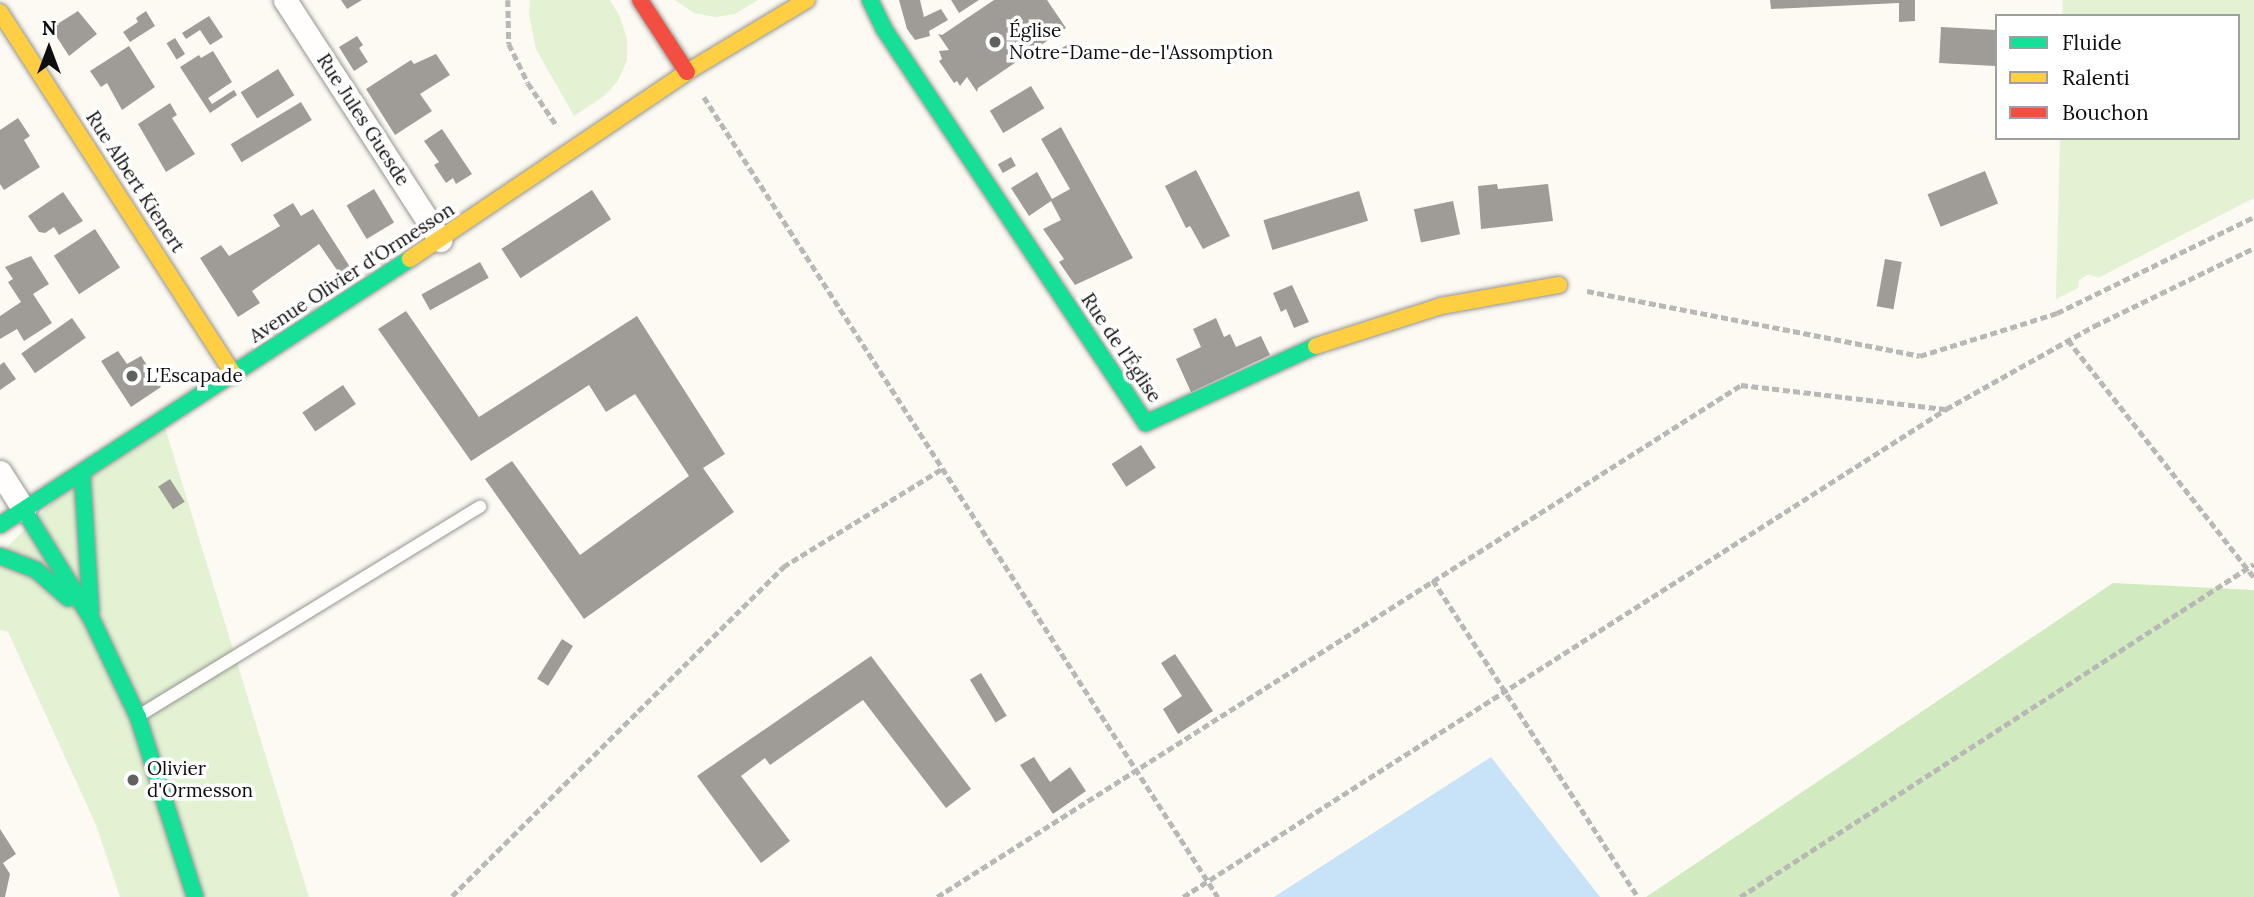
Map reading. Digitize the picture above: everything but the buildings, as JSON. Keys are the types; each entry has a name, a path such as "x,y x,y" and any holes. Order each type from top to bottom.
{"street":[{"name":"Rue Jules Guesde","path":"285,0 440,240"},
{"path":"640,0 687,72"},
{"name":"Rue de l'Église","path":"870,0 884,29 1146,423 1318,345 1441,306 1559,285"},
{"name":"Avenue Olivier d'Ormesson","path":"0,525 440,240 687,72 803,1"},
{"name":"Rue Albert Kienert","path":"0,12 234,375"},
{"path":"0,472 91,618 138,717 195,897"},
{"path":"82,473 91,618"},
{"path":"0,556 36,570 91,618"}],"lane":[{"path":"138,717 480,506"}],"path":[{"path":"508,0 509,44 528,83 574,150"},
{"path":"687,72 1218,897"},
{"path":"1559,285 1920,356 2057,313 2254,217"},
{"path":"1182,897 1946,409 2067,340 2254,248"},
{"path":"2067,340 2254,578"},
{"path":"937,897 1138,772 1433,580 1741,385 1946,409"},
{"path":"452,896 783,567 943,468"},
{"path":"1740,897 2254,565"},
{"path":"1433,580 1638,897"}],"green space":[{"path":"530,0 610,0 619,15 627,38 627,60 618,81 604,96 574,116 536,49 529,15"},
{"path":"675,0 758,0 735,14 715,17 694,13"},
{"path":"2063,0 2254,0 2254,198 2098,278 2089,274 2079,280 2078,288 2056,299 2060,140 2240,140 2240,14 2062,14"},
{"path":"163,421 309,897 120,897 96,825 8,632 0,630 0,554 82,473"},
{"path":"2113,583 2254,590 2254,897 1646,897"}],"water":[{"path":"1491,757 1600,897 1274,897"}],"traffic: fast":[{"path":"870,0 884,29 1146,423 1316,346"},
{"path":"0,525 410,259"},
{"path":"82,473 91,612"},
{"path":"24,510 91,618 138,717 195,897"},
{"path":"0,556 36,570 68,598"}],"traffic: slow":[{"path":"410,259 687,72 807,0"},
{"path":"0,12 234,375"},
{"path":"1316,346 1441,306 1559,285"}],"traffic: jam":[{"path":"640,0 687,72"}],"place":[{"name":"Église Notre-Dame-de-l'Assomption","path":"995,42"},
{"name":"L'Escapade","path":"132,376"},
{"name":"Olivier d'Ormesson","path":"133,780"}]}
